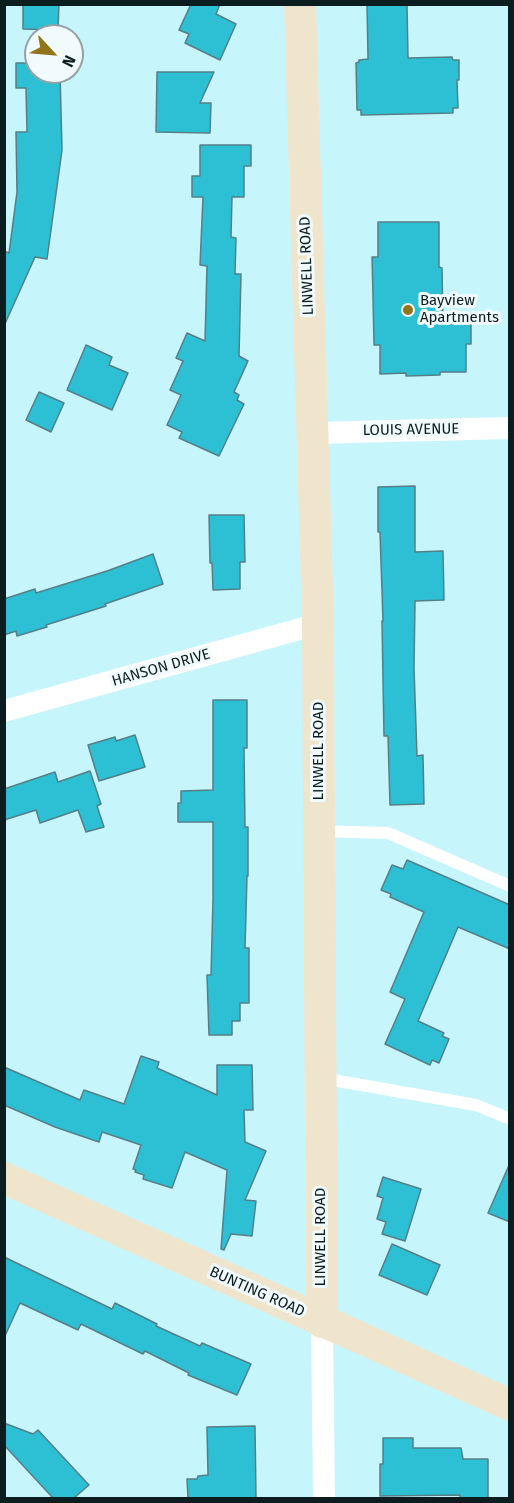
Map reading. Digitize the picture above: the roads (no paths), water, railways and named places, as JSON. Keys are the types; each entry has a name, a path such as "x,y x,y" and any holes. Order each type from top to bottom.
{"main road":[{"name":"LINWELL ROAD","path":"300,4 318,624 322,1322"},
{"name":"BUNTING ROAD","path":"4,1178 510,1405"}],"street":[{"name":"LOUIS AVENUE","path":"313,433 510,428"},
{"name":"HANSON DRIVE","path":"4,711 318,624"},
{"name":"LINWELL ROAD","path":"322,1322 324,1498"}],"lane":[{"path":"319,831 388,833 510,886"},
{"path":"321,1078 476,1104 510,1119"}],"place":[{"name":"Bayview Apartments","path":"408,310"}]}
